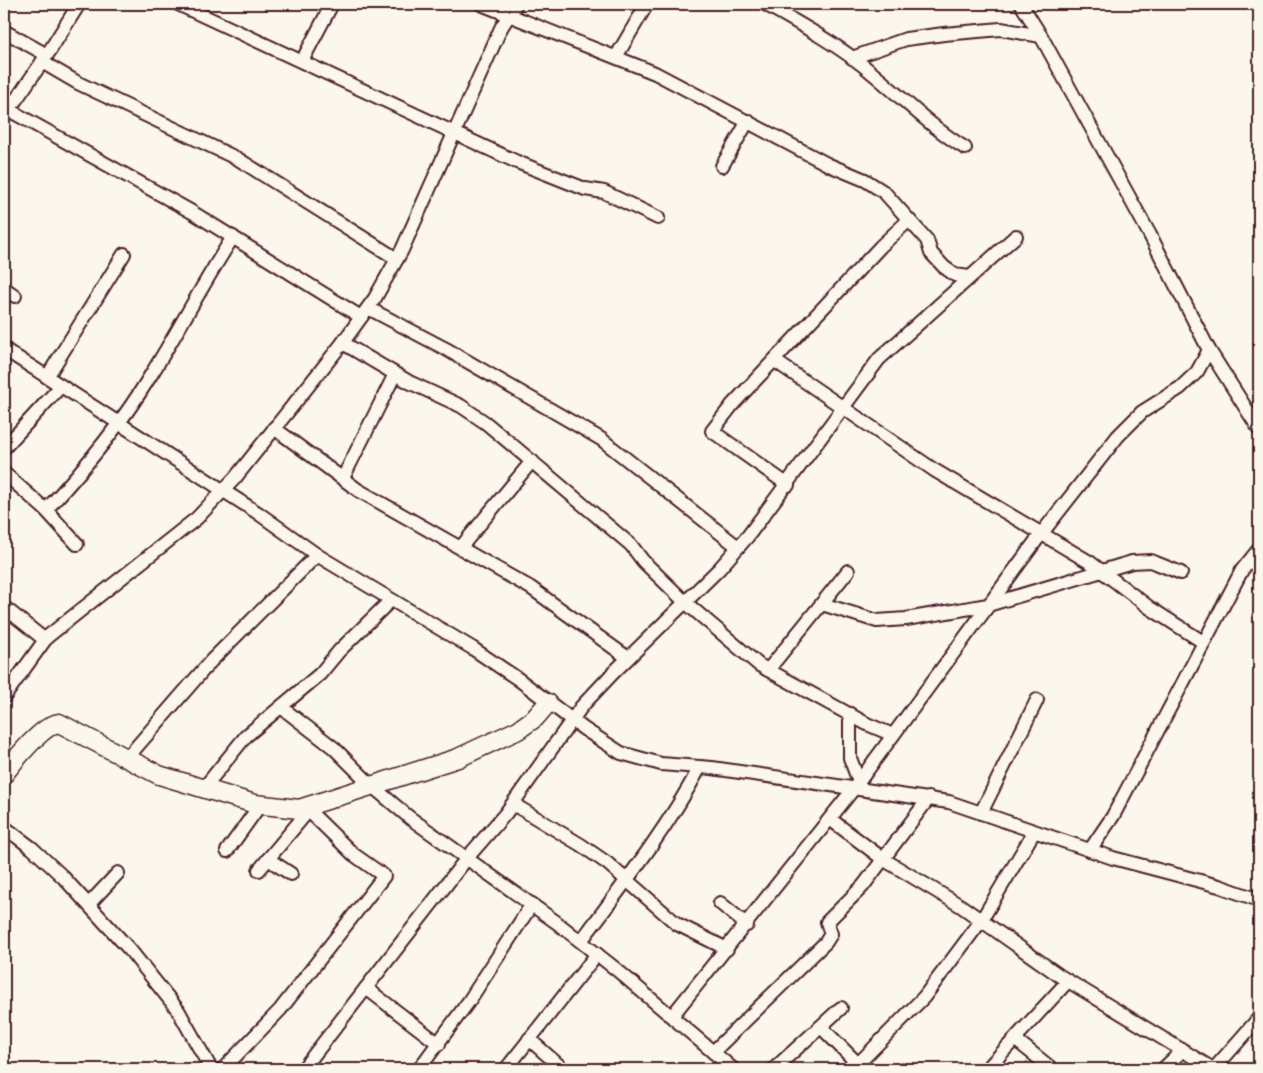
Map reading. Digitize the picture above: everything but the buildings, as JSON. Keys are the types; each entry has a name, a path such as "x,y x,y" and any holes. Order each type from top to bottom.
{"street":[{"path":"79,4 44,59 5,114 192,212 364,313 446,349 601,439 738,547"},
{"path":"178,4 517,162 585,189 604,192 658,218"},
{"path":"302,61 332,4"},
{"path":"481,4 513,9 655,73 828,165 865,180 884,192 927,240 931,253 944,267 955,275 969,277"},
{"path":"616,57 647,4"},
{"path":"765,4 811,30 852,58 922,119 965,148"},
{"path":"1021,4 1041,36 1150,234 1208,350 1259,429"},
{"path":"4,697 46,640 190,524 223,490 343,343 364,313 397,258 500,28 513,9"},
{"path":"852,58 906,39 944,34 1001,29 1041,36"},
{"path":"4,32 78,83 238,159 397,258"},
{"path":"722,166 748,121"},
{"path":"788,485 712,431 733,404 881,246 909,220"},
{"path":"304,1069 467,858 513,804 582,706 738,547 788,485 879,359 1016,236"},
{"path":"46,510 88,465 98,447 118,423 148,380 201,287 233,237"},
{"path":"47,377 124,254"},
{"path":"4,288 15,296"},
{"path":"343,343 395,374 461,406 486,423 631,545 643,561 686,602 759,665 893,735"},
{"path":"4,349 223,490 317,555 472,648 621,753 661,764 857,785 949,802 1090,850 1219,886 1259,900"},
{"path":"672,1016 857,785 988,605 1118,436 1142,412 1180,388 1197,372 1208,350"},
{"path":"775,361 934,470 1100,570 1150,608 1203,642"},
{"path":"343,478 395,374"},
{"path":"4,448 61,386"},
{"path":"274,428 380,503 531,588 628,658"},
{"path":"461,548 532,461"},
{"path":"4,473 46,510 77,544"},
{"path":"1090,850 1113,816 1242,570 1259,549"},
{"path":"126,759 211,661 317,555"},
{"path":"822,604 877,621 906,619 988,605 1132,562 1151,561 1181,573"},
{"path":"768,670 848,571"},
{"path":"203,789 246,736 320,674 339,651 391,600"},
{"path":"4,606 46,640"},
{"path":"981,813 1037,700"},
{"path":"4,774 54,723 65,724 126,759 159,775 260,805 307,808 458,758 497,741 535,718 548,703"},
{"path":"281,706 334,748 372,786 410,818 581,941 733,1069"},
{"path":"850,714 850,758 857,785"},
{"path":"581,941 688,790 700,767"},
{"path":"713,1052 826,942 831,934 827,922 863,886 929,798"},
{"path":"513,804 582,845 688,931 700,933 727,948"},
{"path":"227,851 260,805"},
{"path":"259,870 307,808"},
{"path":"223,1069 280,1010 384,876 353,854 307,808"},
{"path":"830,819 883,859 961,906 1068,981 1213,1069 1259,1018"},
{"path":"4,827 32,848 89,904 130,950 178,1010 211,1069"},
{"path":"821,1027 855,1067 924,997 981,921 1034,832"},
{"path":"268,859 291,874"},
{"path":"89,904 118,873"},
{"path":"419,1069 438,1044 532,904"},
{"path":"720,904 747,924"},
{"path":"506,1069 597,954"},
{"path":"987,1069 1016,1040 1068,981"},
{"path":"366,988 438,1044"},
{"path":"774,1069 841,1008"},
{"path":"530,1039 563,1069"},
{"path":"1016,1040 1052,1069"},
{"path":"1163,1069 1183,1050"}]}
